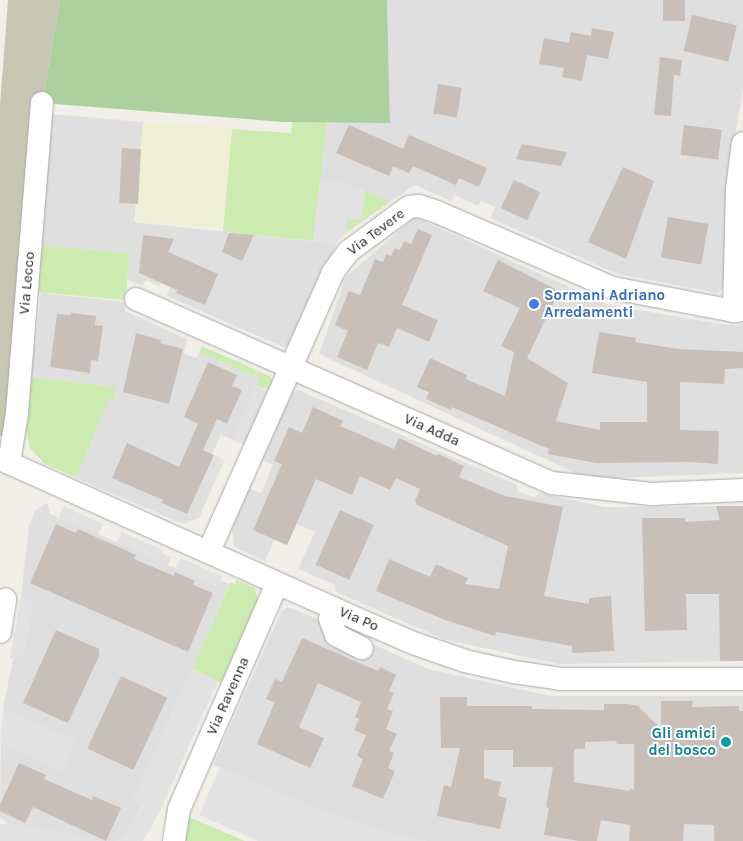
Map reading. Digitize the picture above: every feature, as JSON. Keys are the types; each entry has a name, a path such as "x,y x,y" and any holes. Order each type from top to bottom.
{"street":[{"name":"Via Lecco","path":"3,462 17,404 42,103"},
{"path":"738,310 737,189 743,144"},
{"name":"Via Tevere","path":"209,551 340,260 375,230 410,207 419,206 437,212 613,288 738,310"},
{"name":"Via Adda","path":"136,299 552,483 651,494 743,490"},
{"name":"Via Po","path":"3,462 209,551 277,584 440,653 529,675 584,680 743,678"},
{"name":"Via Ravenna","path":"157,841 179,809 277,584"},
{"path":"0,632 5,599"},
{"path":"333,608 330,619 336,635 362,648"},
{"name":"Via Ravenna","path":"174,841 179,809"}],"shaded area":[{"path":"8,0 60,0 42,103 14,439 0,436 0,106"},
{"path":"387,0 743,0 743,88 728,177 725,286 718,293 618,274 490,218 495,207 481,201 478,206 454,195 451,201 415,185 390,202 365,190 351,188 352,185 320,181 328,116 390,122"},
{"path":"51,114 143,122 134,222 336,244 291,344 283,347 167,296 171,285 161,281 159,286 146,280 143,286 127,279 130,255 38,245"},
{"path":"143,122 232,128 225,228 136,222"},
{"path":"320,181 352,185 351,188 365,190 361,220 347,218 347,232 336,244 313,241"},
{"path":"415,217 609,305 727,325 743,324 743,473 588,479 319,354 346,277"},
{"path":"41,293 125,302 125,311 187,339 184,354 197,358 199,352 254,376 257,371 259,379 233,440 221,435 212,454 214,455 204,479 214,483 199,518 183,524 76,478 109,398 113,400 115,387 31,377"},
{"path":"256,386 268,391 245,445 233,440"},
{"path":"298,390 517,485 518,492 535,497 539,493 605,507 743,506 743,661 559,664 446,640 336,592 335,585 298,569 315,532 297,524 287,545 274,540 265,561 234,547 232,525 248,488 261,493 273,465 261,459 290,394"},
{"path":"214,455 225,460 214,484 203,479"},
{"path":"47,503 50,514 158,560 161,553 171,557 168,565 217,586 220,580 230,584 133,801 142,805 127,833 116,841 100,841 70,833 9,824 0,818 1,743 62,770 75,741 3,709 13,659 25,651 33,602 21,597 29,525 36,510"},
{"path":"64,506 103,524 98,535 59,517"},
{"path":"122,532 163,550 158,561 117,543"},
{"path":"180,558 222,576 218,586 176,568"},
{"path":"21,597 34,602 25,651 13,659 10,658"},
{"path":"286,608 292,608 428,669 551,696 743,696 743,841 427,841 398,835 315,808 213,765 281,612"},
{"path":"192,669 218,681 159,813 143,841 116,841 127,833 142,806 133,801"},
{"path":"3,709 75,741 63,770 0,743"},
{"path":"220,767 315,808 398,835 427,841 258,841 199,815"},
{"path":"6,823 70,833 100,841 0,841 0,825"}],"green space":[{"path":"60,0 387,0 390,123 284,122 42,103"},
{"path":"293,113 328,116 313,241 223,232 232,129 291,133"},
{"path":"365,190 390,202 347,232 346,218 361,219"},
{"path":"36,245 130,253 126,300 32,292"},
{"path":"202,346 270,376 273,382 270,390 256,386 259,379 257,371 254,376 199,352"},
{"path":"31,377 115,387 114,400 109,399 76,478 45,464 30,448 26,431"},
{"path":"236,580 255,588 258,600 221,683 192,669 231,582 235,584"},
{"path":"189,817 245,841 181,841"}],"building":[{"path":"663,0 685,0 685,21 663,21"},
{"path":"692,15 737,25 728,61 684,51"},
{"path":"592,28 614,32 608,59 587,55 582,81 562,77 564,68 539,64 544,38 569,43 571,32 591,36"},
{"path":"660,57 682,60 680,76 674,75 671,116 654,115"},
{"path":"438,84 462,88 457,117 433,114"},
{"path":"349,125 403,149 409,135 487,168 479,187 459,178 456,185 413,166 409,173 393,166 389,176 336,153"},
{"path":"684,125 722,130 718,159 680,155"},
{"path":"522,144 567,152 561,166 516,159"},
{"path":"122,148 141,149 138,204 119,203"},
{"path":"623,167 654,181 626,259 588,242"},
{"path":"514,180 540,192 527,220 501,208"},
{"path":"668,217 708,224 701,264 661,257"},
{"path":"418,229 432,235 402,305 438,320 429,342 397,328 389,347 378,343 367,370 337,357 348,331 335,325 349,291 360,295 375,259 383,262 386,254 391,256 395,248 400,250 404,241 411,244"},
{"path":"229,233 254,235 242,261 222,252"},
{"path":"143,235 174,239 168,252 218,274 205,305 176,293 177,290 139,273"},
{"path":"498,260 559,291 527,358 568,383 556,421 600,430 600,422 647,422 647,382 592,373 599,332 636,338 635,342 677,349 743,352 743,368 725,369 724,384 680,382 680,430 719,431 718,464 690,462 596,463 548,454 549,449 452,407 451,410 426,399 429,392 417,387 430,358 467,375 466,379 505,396 514,352 501,346 520,308 483,291"},
{"path":"71,313 96,316 95,325 103,326 98,361 91,360 90,373 50,367 57,314 71,315"},
{"path":"136,333 161,340 160,343 183,349 169,404 123,392"},
{"path":"208,362 237,375 232,386 242,390 227,424 217,419 203,450 214,455 187,514 162,503 163,500 112,478 127,443 179,467 198,424 184,417"},
{"path":"313,407 343,421 340,426 394,449 399,438 464,466 459,477 505,496 563,507 544,596 589,604 589,598 611,596 614,651 572,653 572,646 496,632 495,636 445,620 376,591 389,559 430,577 436,564 468,578 465,584 499,589 508,546 417,505 415,501 420,489 396,478 390,490 360,476 352,495 316,479 287,545 253,530 282,464 274,461 289,427 302,433"},
{"path":"716,506 743,506 743,661 720,661 719,594 686,594 687,630 645,631 642,518 685,518 685,522 720,520"},
{"path":"340,510 374,525 349,580 316,565"},
{"path":"56,524 76,533 78,529 136,555 134,559 174,576 175,572 195,581 193,585 213,593 188,652 30,583"},
{"path":"56,630 99,649 99,656 68,723 23,703"},
{"path":"302,638 378,671 380,667 396,675 389,691 394,693 387,709 393,711 386,729 397,734 389,751 394,753 388,768 395,771 383,799 352,786 363,759 357,756 366,735 354,730 359,719 355,717 361,702 318,683 299,727 324,738 310,768 257,744 275,702 266,699 275,679 282,682"},
{"path":"121,676 167,698 133,770 87,749"},
{"path":"440,697 467,697 467,706 532,706 532,709 604,710 604,704 628,704 638,706 661,729 661,701 693,701 692,707 739,706 739,711 743,711 743,841 714,841 714,825 684,824 683,841 629,841 630,825 601,820 597,841 579,841 544,835 549,808 546,807 553,767 513,767 513,750 484,750 484,778 501,782 498,796 507,798 500,829 437,816 444,785 451,787 460,748 441,748","holes":["616,741 617,744 634,744 634,789 630,789 630,791 574,782 574,749 585,749 585,742"]},
{"path":"19,763 46,775 44,779 92,800 93,796 121,808 106,841 33,807 25,823 0,811 0,805"}],"place":[{"name":"Sormani Adriano Arredamenti","path":"534,304"},
{"name":"Gli amici del bosco","path":"726,742"}]}
